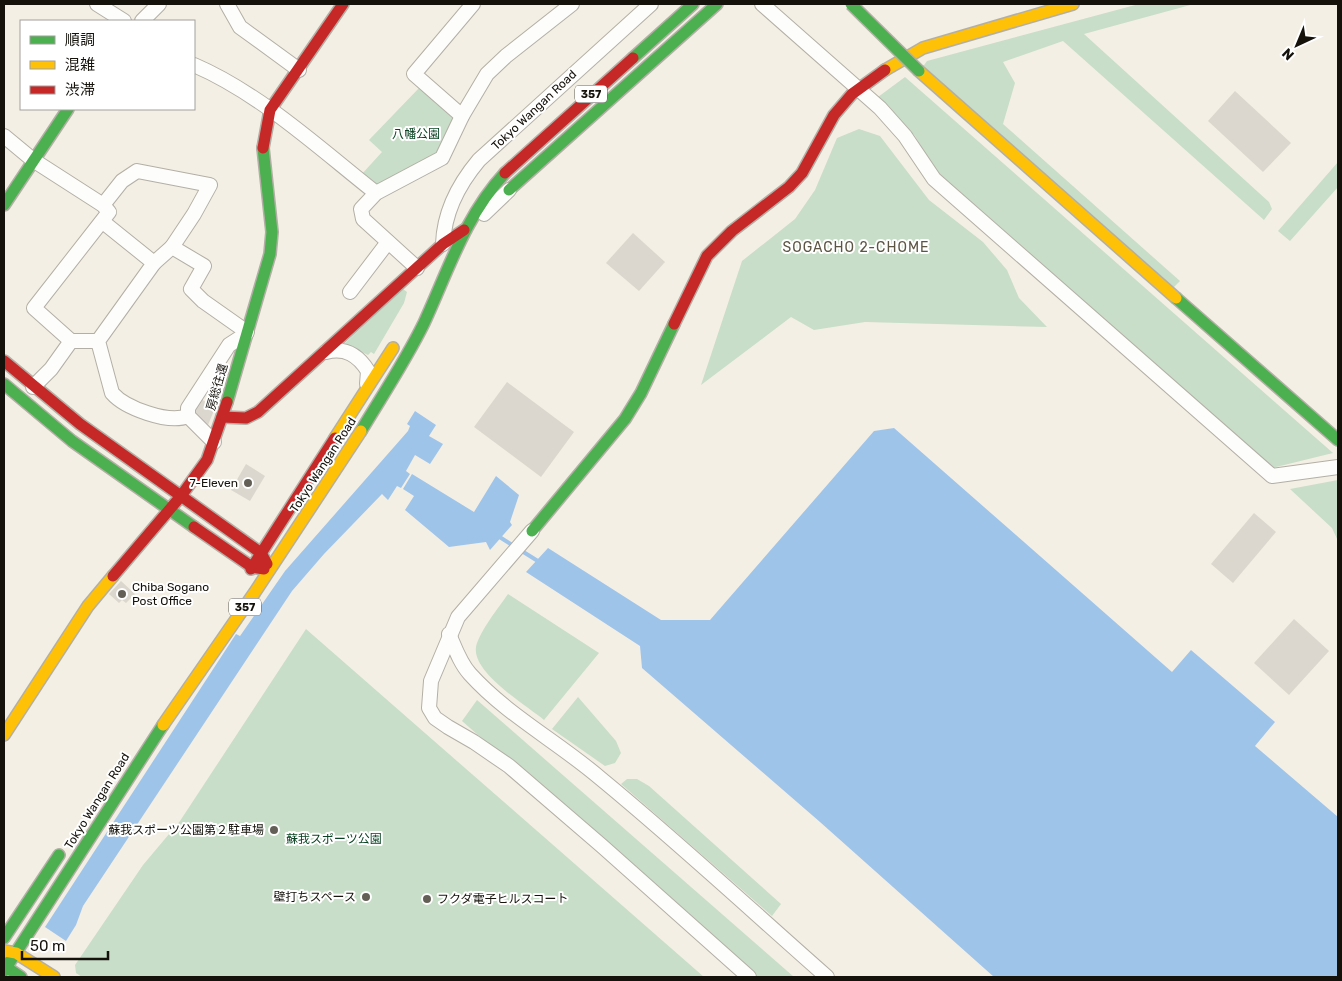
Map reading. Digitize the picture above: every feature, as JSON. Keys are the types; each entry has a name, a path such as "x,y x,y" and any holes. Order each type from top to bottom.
{"main road":[{"name":"房総往還","path":"4,735 9,716 88,606 181,496 207,460 222,417 270,254 272,232 263,146 270,110 343,4"},
{"name":"Tokyo Wangan Road","path":"5,967 10,952 156,735 270,571 384,395 423,324 464,230 492,187 517,162 693,4"},
{"path":"509,190 717,4"},
{"path":"851,4 919,71 1338,440"},
{"path":"532,531 625,419 645,385 707,256 732,231 790,187 802,173 834,115 859,90 923,48 1073,4"},
{"path":"4,205 67,110"},
{"path":"430,274 443,244 462,211"},
{"path":"222,417 241,419 252,416 326,352 443,244 464,230"},
{"name":"Tokyo Wangan Road","path":"250,571 400,337"},
{"path":"4,361 33,387 80,424 261,553 270,571 250,571 72,441 4,386"},
{"name":"Tokyo Wangan Road","path":"4,938 64,848"},
{"path":"10,952 54,977"},
{"path":"5,967 21,977"}],"street":[{"path":"97,4 122,20"},
{"path":"143,20 158,4"},
{"path":"227,4 240,27 299,70"},
{"path":"462,116 414,74 473,4"},
{"path":"417,268 361,214 363,204 376,192 442,158 462,116 481,83 495,66 572,4"},
{"path":"762,4 880,108 905,136 934,179 1272,476 1338,467"},
{"path":"443,244 444,225 452,202 465,177 479,160 646,5"},
{"path":"195,65 212,73 270,110 376,192"},
{"path":"4,136 33,160 103,205 109,212 34,308 70,341 98,341"},
{"path":"103,205 122,181 137,171 210,185 194,214 172,247 154,263 98,341 107,380 118,400 165,418 180,419 188,416"},
{"path":"464,230 481,218 509,190"},
{"path":"103,222 154,263"},
{"path":"350,292 388,242"},
{"path":"172,247 204,266 191,289 203,301 246,333 229,345 192,402 188,416"},
{"path":"33,387 51,369 70,341"},
{"path":"326,352 347,351 358,358 368,371 364,392"},
{"path":"188,416 214,442"},
{"path":"532,531 458,617 449,634 431,682 428,695 429,708 435,718 509,766 749,977"},
{"path":"449,634 457,654 470,673 494,696 538,732 599,776 828,977"}],"green space":[{"path":"1139,4 1194,4 1084,34 1269,202 1272,209 1264,220 1063,41 1003,62 1015,83 1003,124 1180,281 1173,288 922,68 927,61"},
{"path":"905,77 1333,453 1272,468 935,170 915,136 878,97"},
{"name":"八幡公園","path":"420,87 456,118 440,155 377,190 361,175 382,152 369,140"},
{"path":"859,129 880,136 929,200 983,242 1007,270 1019,298 1047,327 865,322 814,330 791,317 701,385 742,261 795,219 815,190 837,138"},
{"path":"1338,162 1338,187 1290,241 1278,231"},
{"path":"403,289 407,292 404,303 374,354 371,352 368,355 344,344"},
{"path":"1338,480 1338,541 1332,528 1290,489"},
{"path":"508,594 599,653 544,720 491,678 477,657 476,647 481,634"},
{"name":"蘇我スポーツ公園","path":"306,629 704,977 82,977 76,973 75,965 143,865 180,821"},
{"path":"578,697 616,741 621,753 615,763 605,766 552,729"},
{"path":"477,700 794,977 755,977 462,721"},
{"path":"627,779 637,779 649,786 781,904 772,916 621,784"}],"water":[{"path":"415,411 436,425 429,436 443,444 430,464 415,455 406,471 410,474 401,488 397,486 388,500 382,494 324,554 292,591 83,906 76,925 66,941 45,927 236,634 240,636 285,571 408,431 410,426 407,424"},
{"path":"894,428 1172,672 1191,650 1275,722 1255,746 1338,817 1338,977 994,977 820,822 642,668 640,646 526,572 548,548 661,620 710,620 874,431"},
{"path":"412,474 474,512 496,476 519,495 510,522 512,525 490,550 486,542 449,547 405,510 414,496 403,489"}],"building":[{"path":"1235,91 1291,143 1263,172 1208,121"},
{"path":"633,233 665,262 639,291 606,263"},
{"path":"507,382 574,432 541,477 474,427"},
{"path":"201,399 215,408 208,425 193,414"},
{"name":"7-Eleven","path":"246,464 265,476 250,501 231,490"},
{"path":"1254,513 1276,532 1233,583 1211,564"},
{"path":"121,581 135,594 126,603 122,600 119,603 109,594"},
{"path":"1294,619 1329,651 1289,695 1254,663"}],"waterway":[{"path":"498,536 541,563"}],"traffic: fast":[{"path":"633,58 693,4"},
{"path":"509,190 717,4"},
{"path":"851,4 919,71"},
{"path":"4,205 67,110"},
{"path":"227,402 270,254 272,232 263,148"},
{"path":"361,431 417,337 468,226 479,207 505,173"},
{"path":"1176,298 1338,440"},
{"path":"532,531 625,419 641,393 674,324"},
{"path":"4,384 72,441 194,527"},
{"path":"4,971 163,725"},
{"path":"4,938 59,855"},
{"path":"4,963 6,967 21,977"}],"traffic: slow":[{"path":"885,70 923,48 1073,4"},
{"path":"919,71 1176,298"},
{"path":"335,438 393,348"},
{"path":"163,725 255,592 361,431"},
{"path":"4,735 88,606 113,576"},
{"path":"4,951 16,953 54,977"}],"traffic: jam":[{"path":"263,148 270,110 343,4"},
{"path":"505,173 633,58"},
{"path":"674,324 707,256 732,231 789,187 802,173 834,115 852,94 885,70"},
{"path":"222,417 246,418 258,412 443,244 464,230"},
{"path":"4,361 80,424 261,553 267,564"},
{"path":"113,576 181,496 207,460 227,402"},
{"path":"251,569 335,438"},
{"path":"194,527 252,567 264,569"}],"place":[{"name":"7-Eleven","path":"248,483"},
{"name":"Chiba Sogano Post Office","path":"122,594"},
{"name":"蘇我スポーツ公園第２駐車場","path":"274,830"},
{"name":"壁打ちスペース","path":"366,897"},
{"name":"フクダ電子ヒルスコート","path":"427,899"}],"district":[{"name":"SOGACHO 2-CHOME","path":"856,247"}]}
